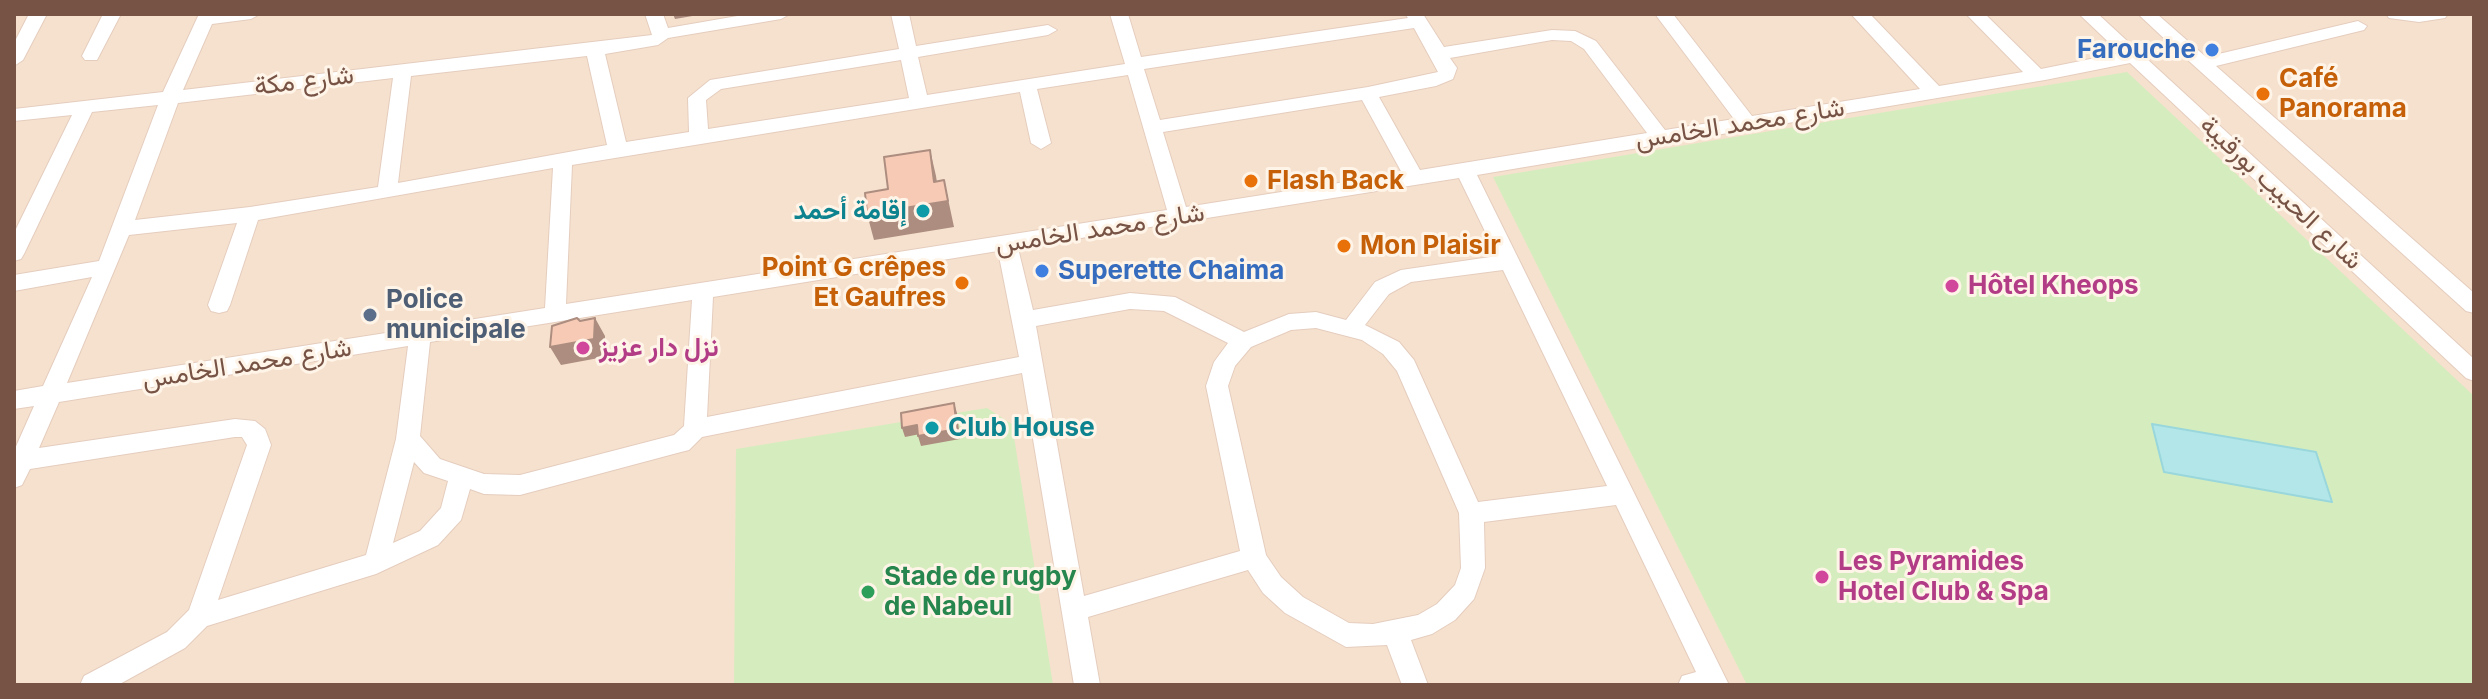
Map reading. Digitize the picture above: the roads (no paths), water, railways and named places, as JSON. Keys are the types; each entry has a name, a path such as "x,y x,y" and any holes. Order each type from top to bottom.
{"street":[{"path":"14,60 38,14"},
{"path":"91,56 112,14"},
{"path":"19,469 107,267 170,98 206,17 251,14"},
{"path":"654,14 662,34"},
{"name":"شارع مكة","path":"14,115 403,69 595,50 655,41 662,34 781,14"},
{"path":"900,14 919,102"},
{"path":"1119,14 1179,217"},
{"path":"1664,14 1747,123"},
{"path":"1860,14 1934,92"},
{"path":"1975,14 2037,75"},
{"name":"شارع الحبيب بورقيبة","path":"2088,14 2474,372"},
{"name":"شارع الحبيب بورقيبة","path":"2147,14 2474,305"},
{"path":"2395,14 2419,17 2439,14"},
{"path":"122,229 250,214 387,192 618,150 1027,85 1416,18 1448,68 1444,77 1368,93 1154,127"},
{"path":"2203,63 2358,26"},
{"path":"699,137 697,98 716,84 1048,30"},
{"path":"1438,54 1552,35 1575,36 1590,45 1661,138"},
{"name":"شارع محمد الخامس","path":"14,400 1179,217 2037,75 2185,46"},
{"path":"595,50 618,150"},
{"path":"387,192 403,69"},
{"path":"1027,85 1041,143"},
{"path":"1368,93 1414,178"},
{"path":"14,254 85,107"},
{"path":"555,315 563,160"},
{"path":"1465,170 1623,494 1707,683"},
{"path":"219,305 250,214"},
{"path":"1007,244 1024,320 1087,685"},
{"path":"1353,328 1357,318 1382,288 1408,275 1510,262"},
{"path":"14,283 107,267"},
{"path":"695,429 703,292"},
{"path":"1024,320 1130,301 1167,303 1243,341"},
{"path":"1316,320 1353,328 1391,348 1406,366 1471,513 1473,568 1465,591 1446,612 1423,626 1395,633 1346,635 1294,605 1272,585 1254,558 1217,386 1225,362 1243,341 1289,322 1316,320"},
{"path":"376,563 408,439 420,337"},
{"path":"408,439 432,466 484,484 520,485 681,443 695,429 1031,363"},
{"path":"19,469 235,428 253,431 259,445 199,617 176,640 93,685"},
{"path":"199,617 376,563 429,538 452,513 461,477"},
{"path":"1471,513 1623,494"},
{"path":"1074,610 1254,558"},
{"path":"1395,633 1415,685"}],"water":[{"path":"2152,424 2316,452 2332,502 2164,472"}],"place":[{"name":"Farouche","path":"2212,50"},
{"name":"Café Panorama","path":"2263,94"},
{"name":"Flash Back","path":"1251,181"},
{"name":"إقامة أحمد","path":"923,211"},
{"name":"Mon Plaisir","path":"1344,246"},
{"name":"Superette Chaima","path":"1042,271"},
{"name":"Point G crêpes Et Gaufres","path":"962,283"},
{"name":"Hôtel Kheops","path":"1952,286"},
{"name":"Police municipale","path":"370,315"},
{"name":"نزل دار عزيز","path":"583,348"},
{"name":"Club House","path":"932,428"},
{"name":"Les Pyramides Hotel Club & Spa","path":"1822,577"},
{"name":"Stade de rugby de Nabeul","path":"868,592"}]}
